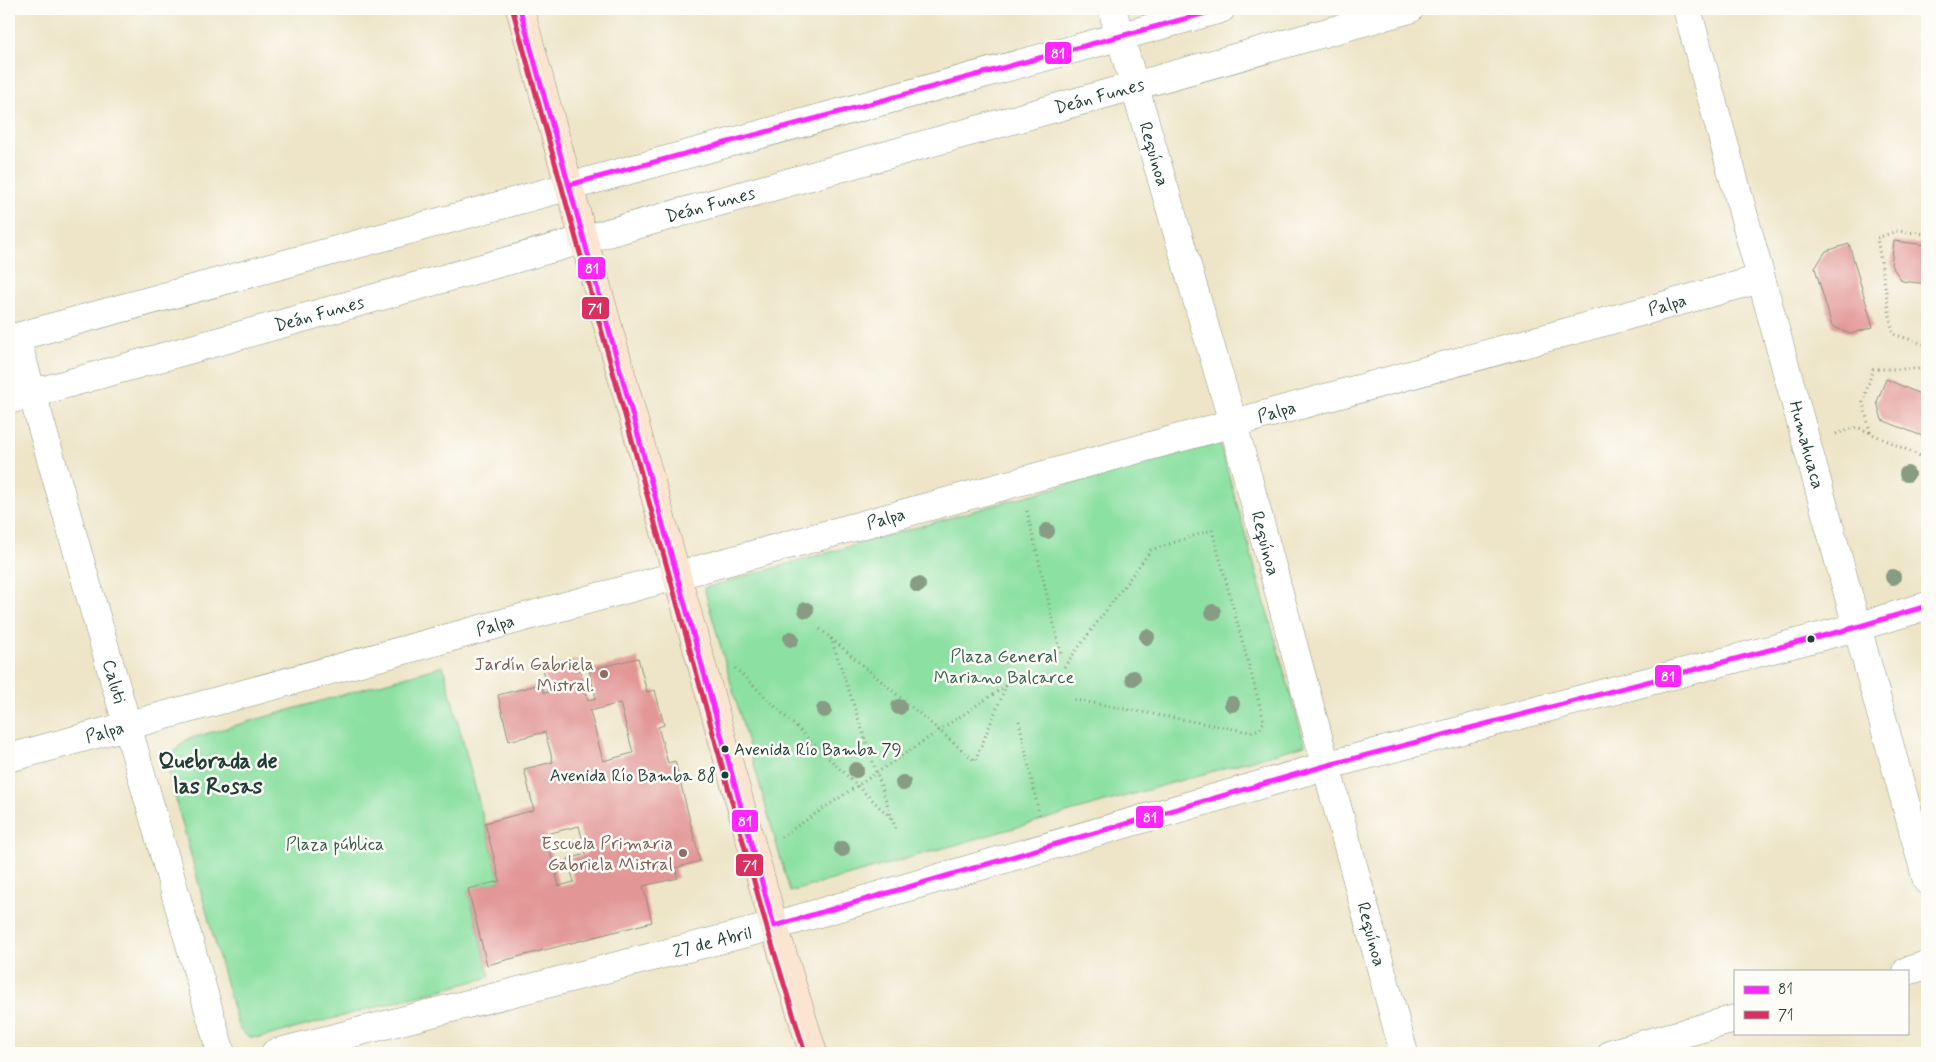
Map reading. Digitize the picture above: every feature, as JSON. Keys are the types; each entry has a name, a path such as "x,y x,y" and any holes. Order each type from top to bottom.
{"main road":[{"path":"520,9 569,185 582,240 678,575 774,926 813,1053"}],"street":[{"name":"Requínoa","path":"1112,9 1233,423 1404,1053"},
{"path":"13,338 569,185 1221,9"},
{"name":"Deán Funes","path":"21,397 1410,9"},
{"name":"Humahuaca","path":"1687,9 1927,881"},
{"name":"Palpa","path":"9,758 1761,279"},
{"name":"Caluti","path":"13,338 21,397 127,726 221,1053"},
{"name":"27 de Abril","path":"275,1053 774,926 1325,766 1857,627 1927,606"},
{"path":"1908,971 1927,965"},
{"path":"1612,1053 1734,1019"}],"path":[{"path":"1927,234 1898,231 1877,238 1894,334 1927,345"},
{"path":"1870,433 1863,402 1873,369 1927,369"},
{"path":"1806,443 1857,427 1927,460"},
{"path":"1020,481 1061,654"},
{"path":"1064,667 1151,550 1212,530 1264,721 1260,729 1250,732 1071,699"},
{"path":"820,629 975,761 1009,679"},
{"path":"830,637 896,830"},
{"path":"734,666 891,818"},
{"path":"754,854 1007,686"},
{"path":"1019,721 1046,847"}],"green space":[{"name":"Plaza General Mariano Balcarce","path":"1219,441 1305,745 790,892 704,588"},
{"name":"Plaza pública","path":"443,666 500,881 468,890 490,977 263,1037 247,1036 241,1031 237,1023 169,775 173,754 188,739"}],"building":[{"path":"1894,241 1927,245 1927,284 1902,281 1891,265"},
{"path":"1849,244 1873,327 1850,334 1832,326 1815,268 1826,251"},
{"path":"1886,379 1927,397 1927,438 1882,420 1877,402"},
{"path":"638,658 647,692 655,690 664,725 658,727 668,763 675,761 700,861 675,868 678,878 643,886 652,922 487,965 468,889 500,881 485,823 534,810 524,769 553,762 545,732 509,741 498,695 541,684 544,693 549,692 543,669 577,660 588,700 596,698 589,670","holes":["620,703 633,753 603,761 590,711","579,826 586,854 568,859 574,882 559,886 546,834"]}],"transit line":[{"name":"81","path":"520,9 774,926 1325,766 1857,627 1927,606"},
{"name":"81","path":"569,185 1221,9"},
{"name":"71","path":"513,11 767,928 805,1053"}],"place":[{"name":"Jardín Gabriela Mistral.","path":"604,674"},
{"name":"Avenida Río Bamba 79","path":"725,749"},
{"name":"Avenida Río Bamba 88","path":"725,775"},
{"name":"Escuela Primaria Gabriela Mistral","path":"683,853"}],"district":[{"name":"Quebrada de las Rosas","path":"218,772"}]}
